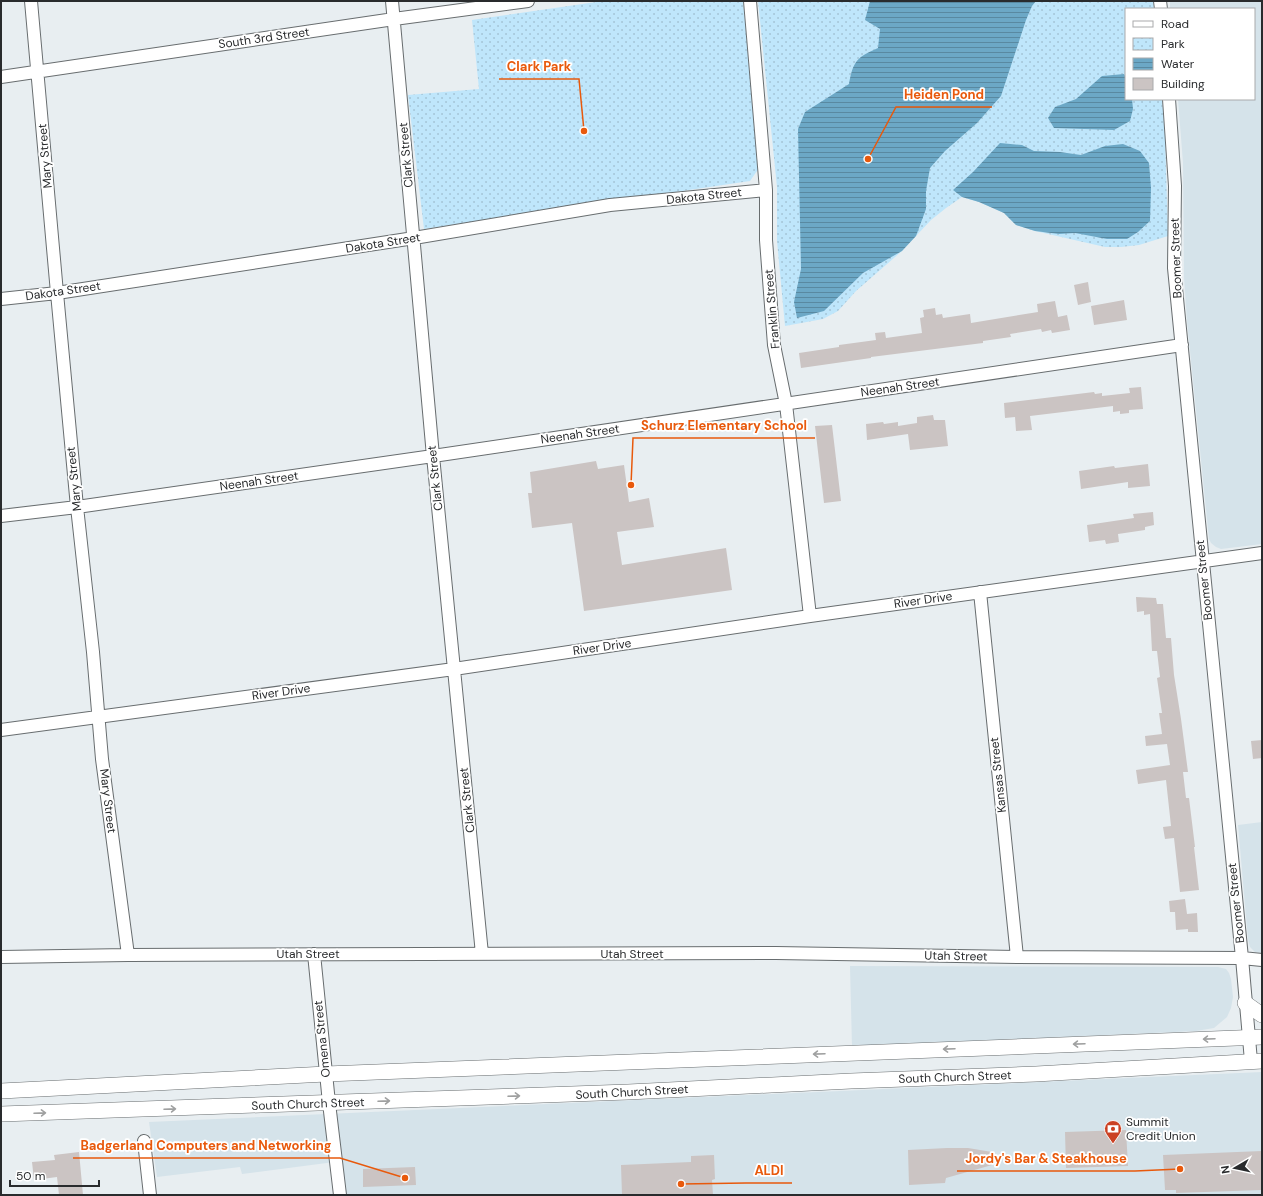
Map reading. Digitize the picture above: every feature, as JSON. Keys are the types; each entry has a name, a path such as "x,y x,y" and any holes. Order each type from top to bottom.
{"main road":[{"path":"1245,1002 1262,1015"},
{"path":"1,1091 326,1074 1255,1037"},
{"name":"South Church Street","path":"1,1114 628,1092 851,1080 1036,1074 1256,1061"}],"street":[{"name":"Mary Street","path":"31,1 77,507 99,716 102,759 128,955"},
{"name":"Clark Street","path":"392,1 433,456 482,954"},
{"name":"South 3rd Street","path":"1,77 394,19 528,1"},
{"name":"Franklin Street","path":"750,1 766,190 766,240 774,345 786,404 810,616"},
{"name":"Boomer Street","path":"1169,100 1175,186 1174,268 1242,958 1245,1002 1255,1037 1256,1061"},
{"name":"Dakota Street","path":"1,300 57,293 414,238 610,205 766,190"},
{"name":"Neenah Street","path":"1,516 77,507 433,456 1182,345"},
{"name":"River Drive","path":"1,730 454,669 810,616 1262,553"},
{"name":"Kansas Street","path":"980,592 1017,957"},
{"name":"Utah Street","path":"1,957 314,954 776,953 1017,957 1242,958 1262,960"},
{"name":"Omena Street","path":"314,954 340,1195"},
{"path":"144,1142 150,1195"}],"shaded area":[{"path":"1170,1 1262,1 1262,544 1221,549 1211,543 1209,539 1187,321 1184,277 1183,163 1178,100 1255,100 1255,8 1170,8"},
{"path":"1262,822 1262,953 1255,952 1250,947 1248,939 1238,825"},
{"path":"850,966 1218,967 1226,969 1229,973 1233,997 1231,1008 1227,1017 1214,1028 1196,1031 852,1047"},
{"path":"1262,1072 1262,1195 346,1195 342,1161 242,1174 240,1167 157,1177 149,1122"}],"green space":[{"path":"603,1 743,1 759,168 750,181 424,229 408,95 479,89 472,20"},
{"path":"758,1 1153,1 1154,8 1125,8 1125,100 1162,100 1165,135 1168,236 1139,245 1105,247 1035,231 1016,225 1004,213 979,202 962,197 931,220 902,251 856,291 838,311 823,319 785,326 777,241 777,187"}],"water":[{"path":"870,1 1036,1 1032,6 1026,20 1001,96 977,123 945,151 930,168 926,191 926,209 916,236 902,251 863,273 824,311 797,318 794,302 801,269 798,129 805,112 849,84 852,70 857,61 865,54 878,48 880,29 865,20"},
{"path":"1124,74 1125,100 1132,100 1133,109 1130,121 1114,130 1054,128 1048,118 1055,107 1076,99 1102,76"},
{"path":"1000,143 1022,145 1034,151 1060,152 1081,155 1105,146 1123,144 1140,151 1149,163 1151,188 1150,221 1138,232 1127,239 1107,239 1075,233 1059,234 1035,231 1016,225 1004,213 979,202 962,197 953,190 973,172"}],"building":[{"path":"1088,282 1091,302 1078,305 1074,285"},
{"path":"1124,300 1127,320 1094,325 1091,306"},
{"path":"1055,301 1058,317 1067,315 1070,330 1052,333 1051,330 1042,332 1041,329 1010,334 1011,337 983,341 983,343 871,357 801,368 799,353 839,347 839,345 876,340 875,333 885,332 886,338 922,333 920,318 924,317 923,310 935,308 936,315 942,314 943,318 970,314 971,323 1038,312 1037,304"},
{"path":"1141,387 1143,409 1129,410 1129,413 1120,414 1120,411 1113,412 1113,406 1030,416 1032,430 1016,431 1015,417 1005,418 1004,403 1094,392 1095,394 1102,393 1102,396 1130,393 1129,388"},
{"path":"933,415 934,420 945,420 948,446 910,450 908,434 867,440 866,424 898,422 898,426 917,423 917,417"},
{"path":"832,425 841,501 824,503 815,426"},
{"path":"596,461 598,469 624,465 629,502 649,498 654,527 617,532 622,565 726,548 732,590 584,611 572,523 532,528 528,493 532,493 530,472"},
{"path":"1148,464 1150,486 1128,488 1128,482 1081,489 1079,471 1114,466 1115,468"},
{"path":"1153,512 1154,525 1145,527 1145,530 1118,534 1119,542 1106,544 1105,540 1089,542 1087,525 1134,518 1133,514"},
{"path":"1136,597 1156,598 1157,604 1163,604 1166,638 1171,638 1174,675 1188,772 1183,772 1186,798 1189,798 1199,890 1180,892 1174,838 1165,839 1163,827 1171,826 1166,780 1138,784 1136,770 1170,765 1167,744 1146,746 1145,736 1162,734 1159,713 1162,713 1157,678 1160,677 1157,651 1152,651 1150,614 1144,615 1144,611 1137,612"},
{"path":"1262,740 1262,758 1253,759 1251,741"},
{"path":"1185,899 1187,914 1197,913 1198,932 1188,932 1188,929 1176,930 1175,912 1170,912 1169,901"},
{"path":"1126,1130 1128,1166 1066,1168 1065,1132"},
{"path":"968,1148 992,1152 992,1165 946,1178 945,1183 909,1185 908,1150"},
{"path":"1262,1151 1262,1190 1176,1193 1176,1190 1165,1190 1163,1155"},
{"path":"79,1152 83,1195 59,1195 57,1177 34,1180 32,1162 55,1160 54,1155"},
{"path":"714,1155 715,1179 712,1180 713,1195 622,1195 621,1165 691,1162 691,1156"},
{"path":"415,1167 416,1185 363,1187 363,1169"}],"place":[{"name":"Clark Park","path":"584,131"},
{"name":"Heiden Pond","path":"868,159"},
{"name":"Schurz Elementary School","path":"631,485"},
{"name":"Summit Credit Union","path":"1113,1144"},
{"name":"Jordy's Bar & Steakhouse","path":"1180,1169"},
{"name":"Badgerland Computers and Networking","path":"405,1178"},
{"name":"ALDI","path":"681,1184"}]}
